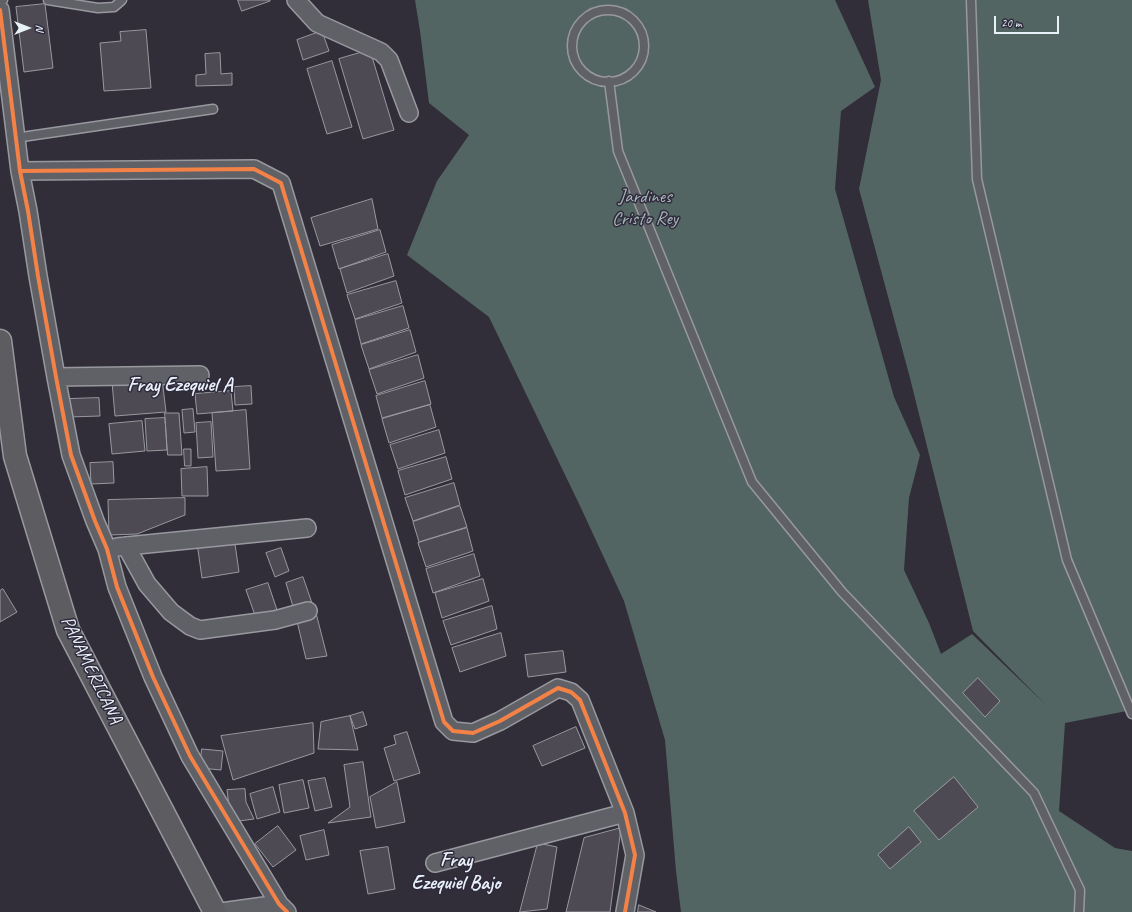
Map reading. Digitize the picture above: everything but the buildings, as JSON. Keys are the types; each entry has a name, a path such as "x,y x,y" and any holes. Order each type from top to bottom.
{"main road":[{"name":"PANAMERICANA","path":"0,341 15,456 68,630 216,912"}],"street":[{"path":"296,0 317,23 381,52 388,60 409,113"},
{"path":"0,10 20,171 71,455 107,549 117,587 153,677 190,756 283,908 221,912"},
{"path":"20,171 254,169 281,183 444,722 453,731 472,733 500,721 558,688 571,692 580,700 625,813 635,855 625,912"},
{"path":"56,377 200,375"},
{"path":"107,549 307,528"},
{"path":"126,546 147,584 172,612 190,626 200,630 275,620 308,611"},
{"path":"435,863 625,813"}],"lane":[{"path":"48,0 98,8 114,7 122,0"},
{"path":"612,0 612,9"},
{"path":"972,0 977,179 1067,560 1132,714"},
{"path":"612,9 624,13 636,22 642,33 644,42 643,55 638,66 625,78 614,82 609,81 598,81 586,75 580,69 574,58 572,39 577,27 585,17 596,11 612,9"},
{"path":"609,81 618,151 752,482 842,592 1034,793 1080,890 1079,912"},
{"path":"15,138 213,109"}],"green space":[{"name":"Jardines Cristo Rey","path":"415,0 835,0 875,87 841,111 835,189 894,397 920,455 909,498 904,570 929,623 941,654 972,634 1045,704 973,631 910,378 859,189 881,80 868,0 1132,0 1132,710 1065,723 1059,811 1115,848 1132,851 1132,912 681,912 665,740 624,601 489,317 407,255 437,181 469,135 429,103"}],"cycle path":[{"path":"0,10 20,171 254,169 281,183 444,722 453,731 473,733 500,721 558,688 571,692 580,700 625,813 635,855 625,912"},
{"path":"20,171 71,455 107,549 117,587 153,677 190,756 279,904 287,912"}],"district":[{"name":"Fray Ezequiel A","path":"180,386"},
{"name":"Fray Ezequiel Bajo","path":"456,872"}]}
